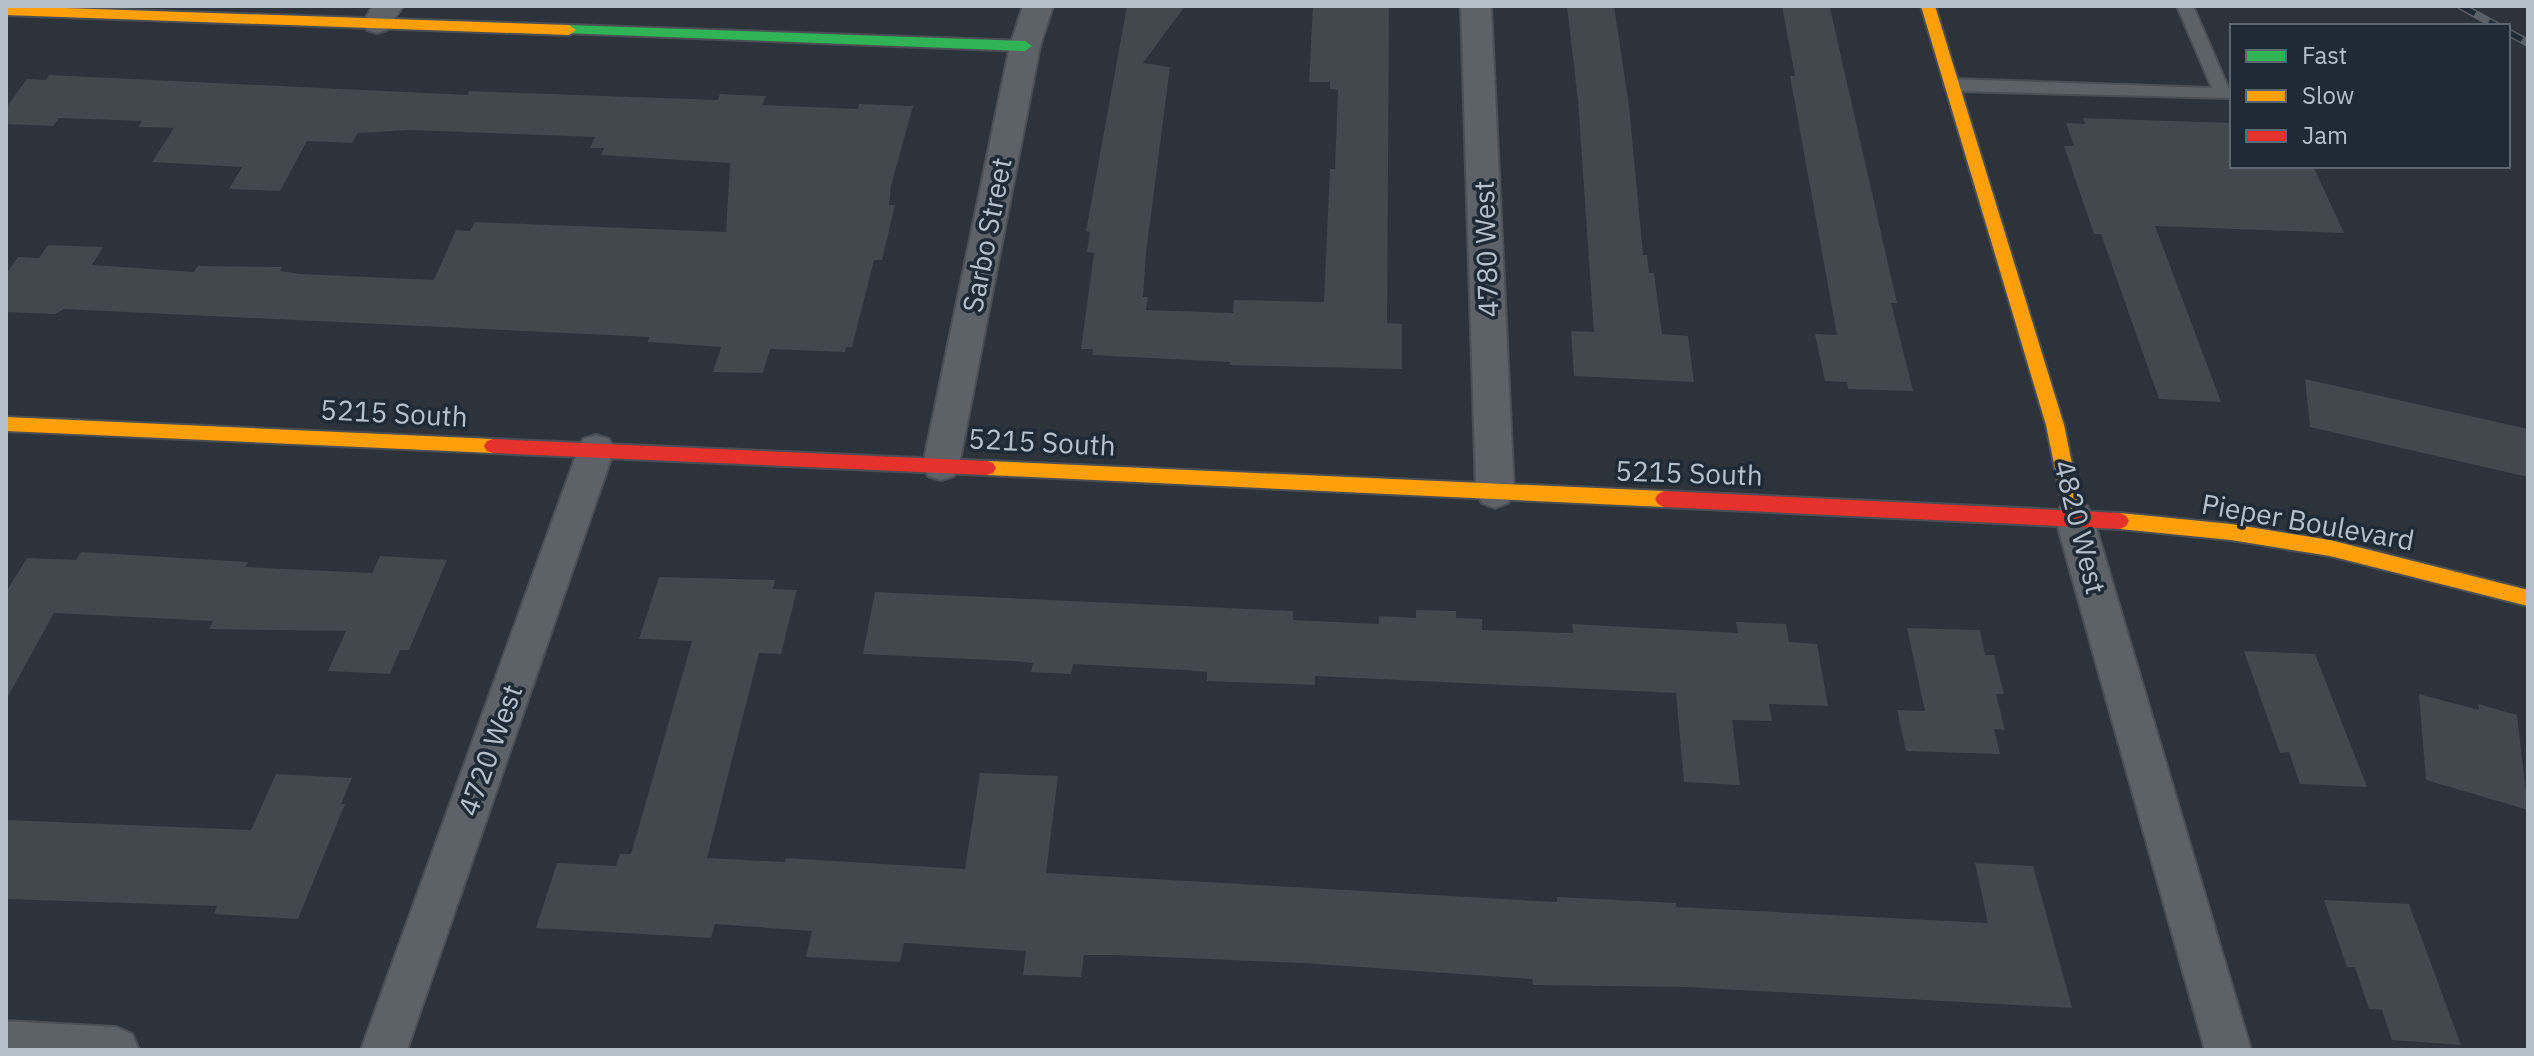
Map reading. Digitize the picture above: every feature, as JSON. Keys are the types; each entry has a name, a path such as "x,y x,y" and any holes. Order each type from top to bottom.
{"street":[{"name":"Sarbo Street","path":"941,465 1025,46 1038,6"},
{"name":"4780 West","path":"1476,6 1495,492"},
{"name":"4820 West","path":"1928,6 2055,425 2074,517 2228,1050"},
{"path":"6,10 383,15 1025,46"},
{"name":"5215 South","path":"6,424 2074,517"},
{"name":"4720 West","path":"384,1050 596,450"},
{"name":"Pieper Boulevard","path":"2074,517 2231,532 2330,548 2528,598"},
{"path":"6,1044 116,1050"}],"lane":[{"path":"1952,85 2223,94 2224,78 2185,6"}],"building":[{"path":"1127,6 1185,6 1143,63 1170,67 1146,253 1143,297 1148,297 1146,310 1233,313 1234,300 1324,302 1330,169 1335,169 1338,90 1330,89 1330,82 1309,82 1313,6 1389,6 1387,323 1402,324 1402,369 1230,365 1230,362 1092,355 1093,349 1081,349 1094,253 1087,252 1090,232 1086,231"},
{"path":"1567,6 1614,6 1629,106 1643,255 1647,255 1649,273 1654,273 1662,334 1688,336 1694,382 1574,376 1571,331 1594,332 1578,101"},
{"path":"1782,6 1830,8 1897,303 1891,303 1913,391 1848,389 1847,382 1825,381 1815,334 1837,335 1790,76 1795,76"},
{"path":"49,75 468,95 469,91 718,100 720,94 766,96 762,105 858,109 859,104 913,106 891,186 889,205 895,205 882,260 874,260 852,347 846,347 845,352 770,349 763,373 713,372 721,347 648,342 649,337 64,309 55,314 6,312 6,274 18,257 39,258 48,245 103,247 92,265 194,272 198,266 282,267 280,271 301,274 434,280 456,230 470,231 475,222 726,232 730,163 601,155 604,148 590,148 595,137 409,130 358,133 352,143 307,141 280,191 229,189 242,167 152,162 174,128 138,127 142,121 59,118 53,126 6,124 6,108 27,79 46,80"},
{"path":"2083,118 2230,123 2230,168 2314,168 2344,233 2155,226 2221,402 2159,399 2101,234 2094,234 2064,146 2074,146 2066,123 2085,124"},
{"path":"2305,379 2528,429 2528,477 2310,427"},
{"path":"81,552 248,562 245,567 372,573 380,556 447,560 409,650 400,650 390,674 328,671 346,631 209,629 213,621 54,613 6,700 6,592 27,558 76,560"},
{"path":"659,577 775,580 773,589 797,590 781,654 759,653 707,858 785,862 786,858 965,869 980,773 1058,776 1046,873 1557,902 1557,897 1676,903 1676,907 1988,923 1975,863 2033,866 2072,1008 1684,987 1533,985 1532,979 1302,963 1114,955 1084,955 1081,977 1023,975 1026,951 904,943 900,962 806,957 812,931 715,924 711,938 536,928 557,863 616,866 620,854 631,854 692,641 639,639"},
{"path":"875,592 1293,611 1293,620 1379,624 1379,616 1416,618 1416,610 1456,611 1456,618 1482,619 1482,630 1573,633 1572,624 1738,633 1736,622 1786,624 1789,642 1817,644 1828,706 1769,704 1772,721 1732,720 1740,785 1684,782 1676,693 1315,676 1315,685 1207,681 1207,672 1184,670 1073,664 1071,674 1031,672 1033,663 1013,661 863,654"},
{"path":"1907,628 1980,630 1985,655 1994,655 2004,694 1996,694 2005,730 1994,729 2000,754 1906,751 1897,710 1925,711"},
{"path":"2244,651 2315,654 2367,787 2300,784 2289,752 2280,753"},
{"path":"2419,694 2479,710 2478,704 2517,715 2528,810 2426,780"},
{"path":"276,774 352,778 341,804 345,804 298,919 214,914 217,906 6,899 6,820 251,830"},
{"path":"2324,900 2409,904 2461,1045 2392,1040 2382,1010 2369,1009 2355,967 2347,967"}],"railway":[{"path":"2461,6 2493,24"},
{"path":"2510,33 2528,43"}],"traffic: fast":[{"path":"569,30 1025,46"}],"traffic: slow":[{"path":"1928,6 2055,425 2074,517"},
{"path":"6,10 569,30"},
{"path":"6,424 493,446"},
{"path":"987,468 1664,499"},
{"path":"2120,521 2231,532 2330,548 2528,598"}],"traffic: jam":[{"path":"493,446 987,468"},
{"path":"1664,499 2120,521"}]}
